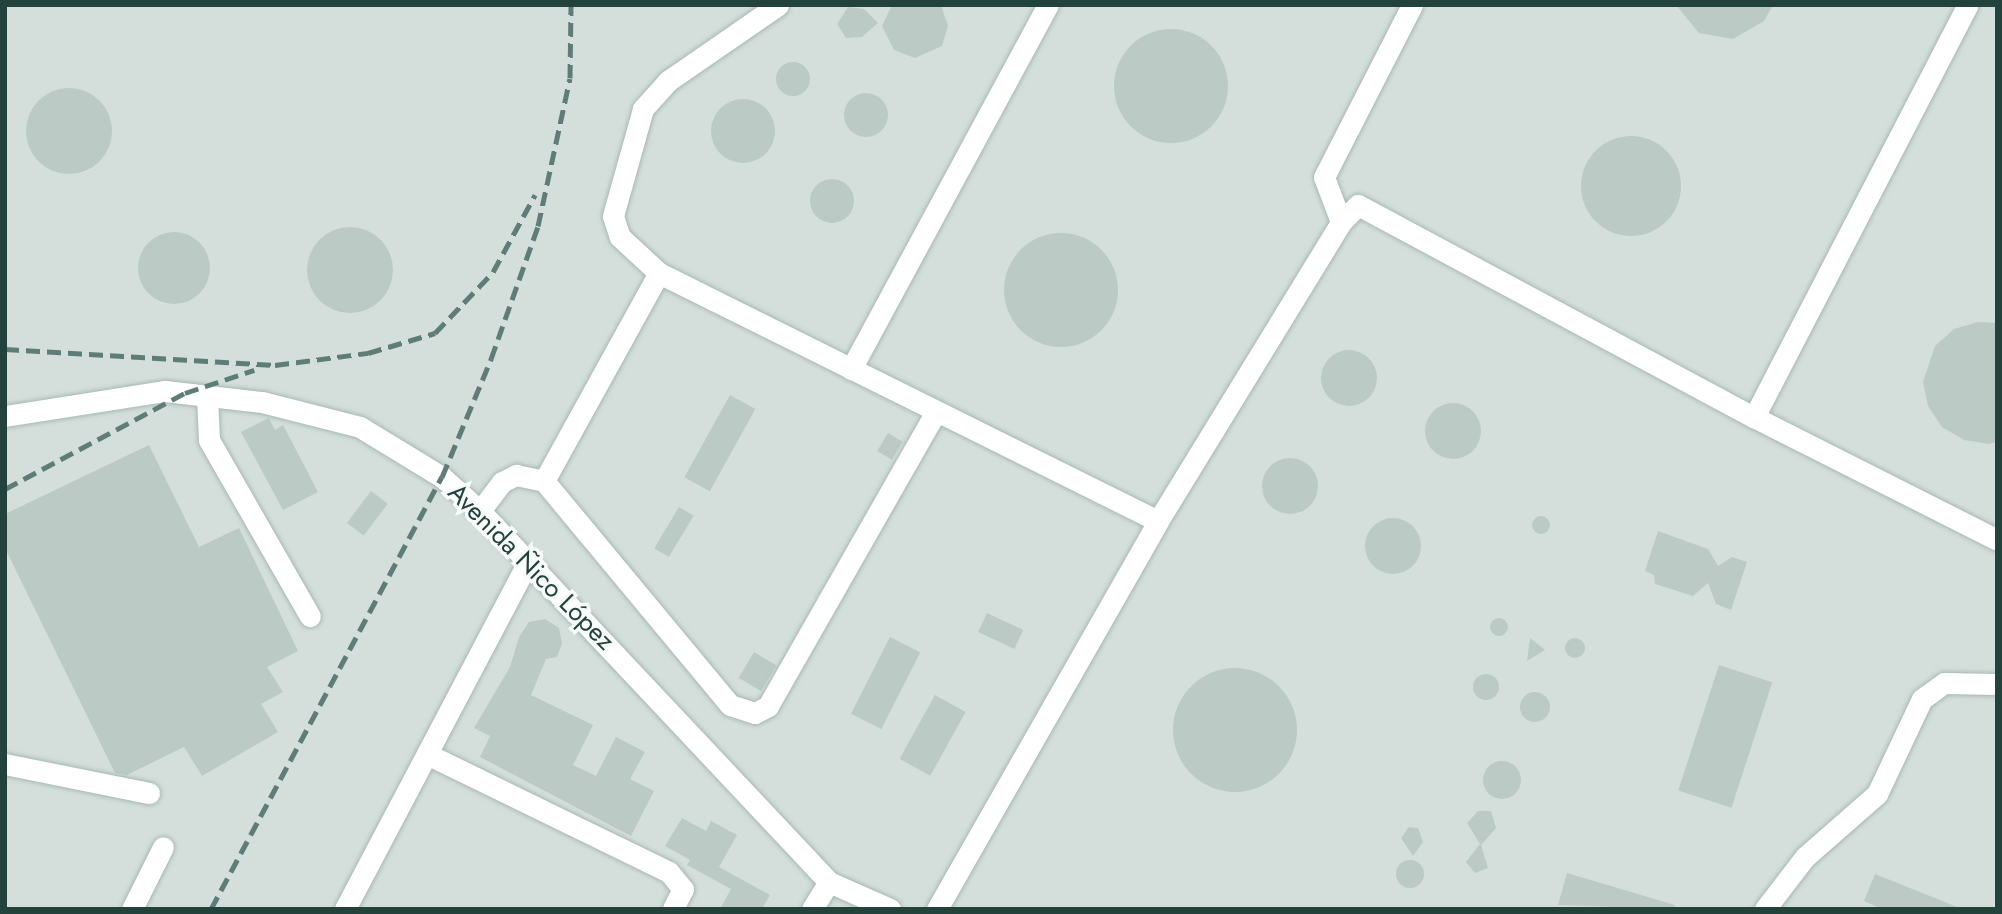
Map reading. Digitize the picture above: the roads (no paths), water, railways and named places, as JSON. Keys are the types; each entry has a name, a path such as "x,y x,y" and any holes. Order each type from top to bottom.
{"street":[{"path":"778,5 668,81 643,109 613,216 620,237 659,273 1158,521"},
{"path":"852,369 1048,5"},
{"path":"1341,222 1324,177 1412,5"},
{"path":"1754,417 1968,5"},
{"path":"937,909 1158,521 1341,222 1357,205 1754,417 1997,540"},
{"path":"544,481 659,273"},
{"name":"Avenida Ñico López","path":"5,416 110,395 164,391 262,402 360,427 442,477 480,511 829,882 890,909"},
{"path":"207,396 209,440 310,616"},
{"path":"480,511 502,482 516,475 544,481 730,705 755,713 768,706 936,411"},
{"path":"345,909 429,755 528,562"},
{"path":"1765,909 1805,857 1877,794 1922,699 1944,683 1997,684"},
{"path":"429,755 669,872 683,889 673,909"},
{"path":"5,764 149,793"},
{"path":"132,909 163,847"},
{"path":"812,909 829,882"}],"railway":[{"path":"211,909 442,477 491,359 538,226 570,78 571,5"},
{"path":"5,349 275,365 368,353 435,333 493,272 535,195"},
{"path":"5,489 185,393 254,370"}]}
